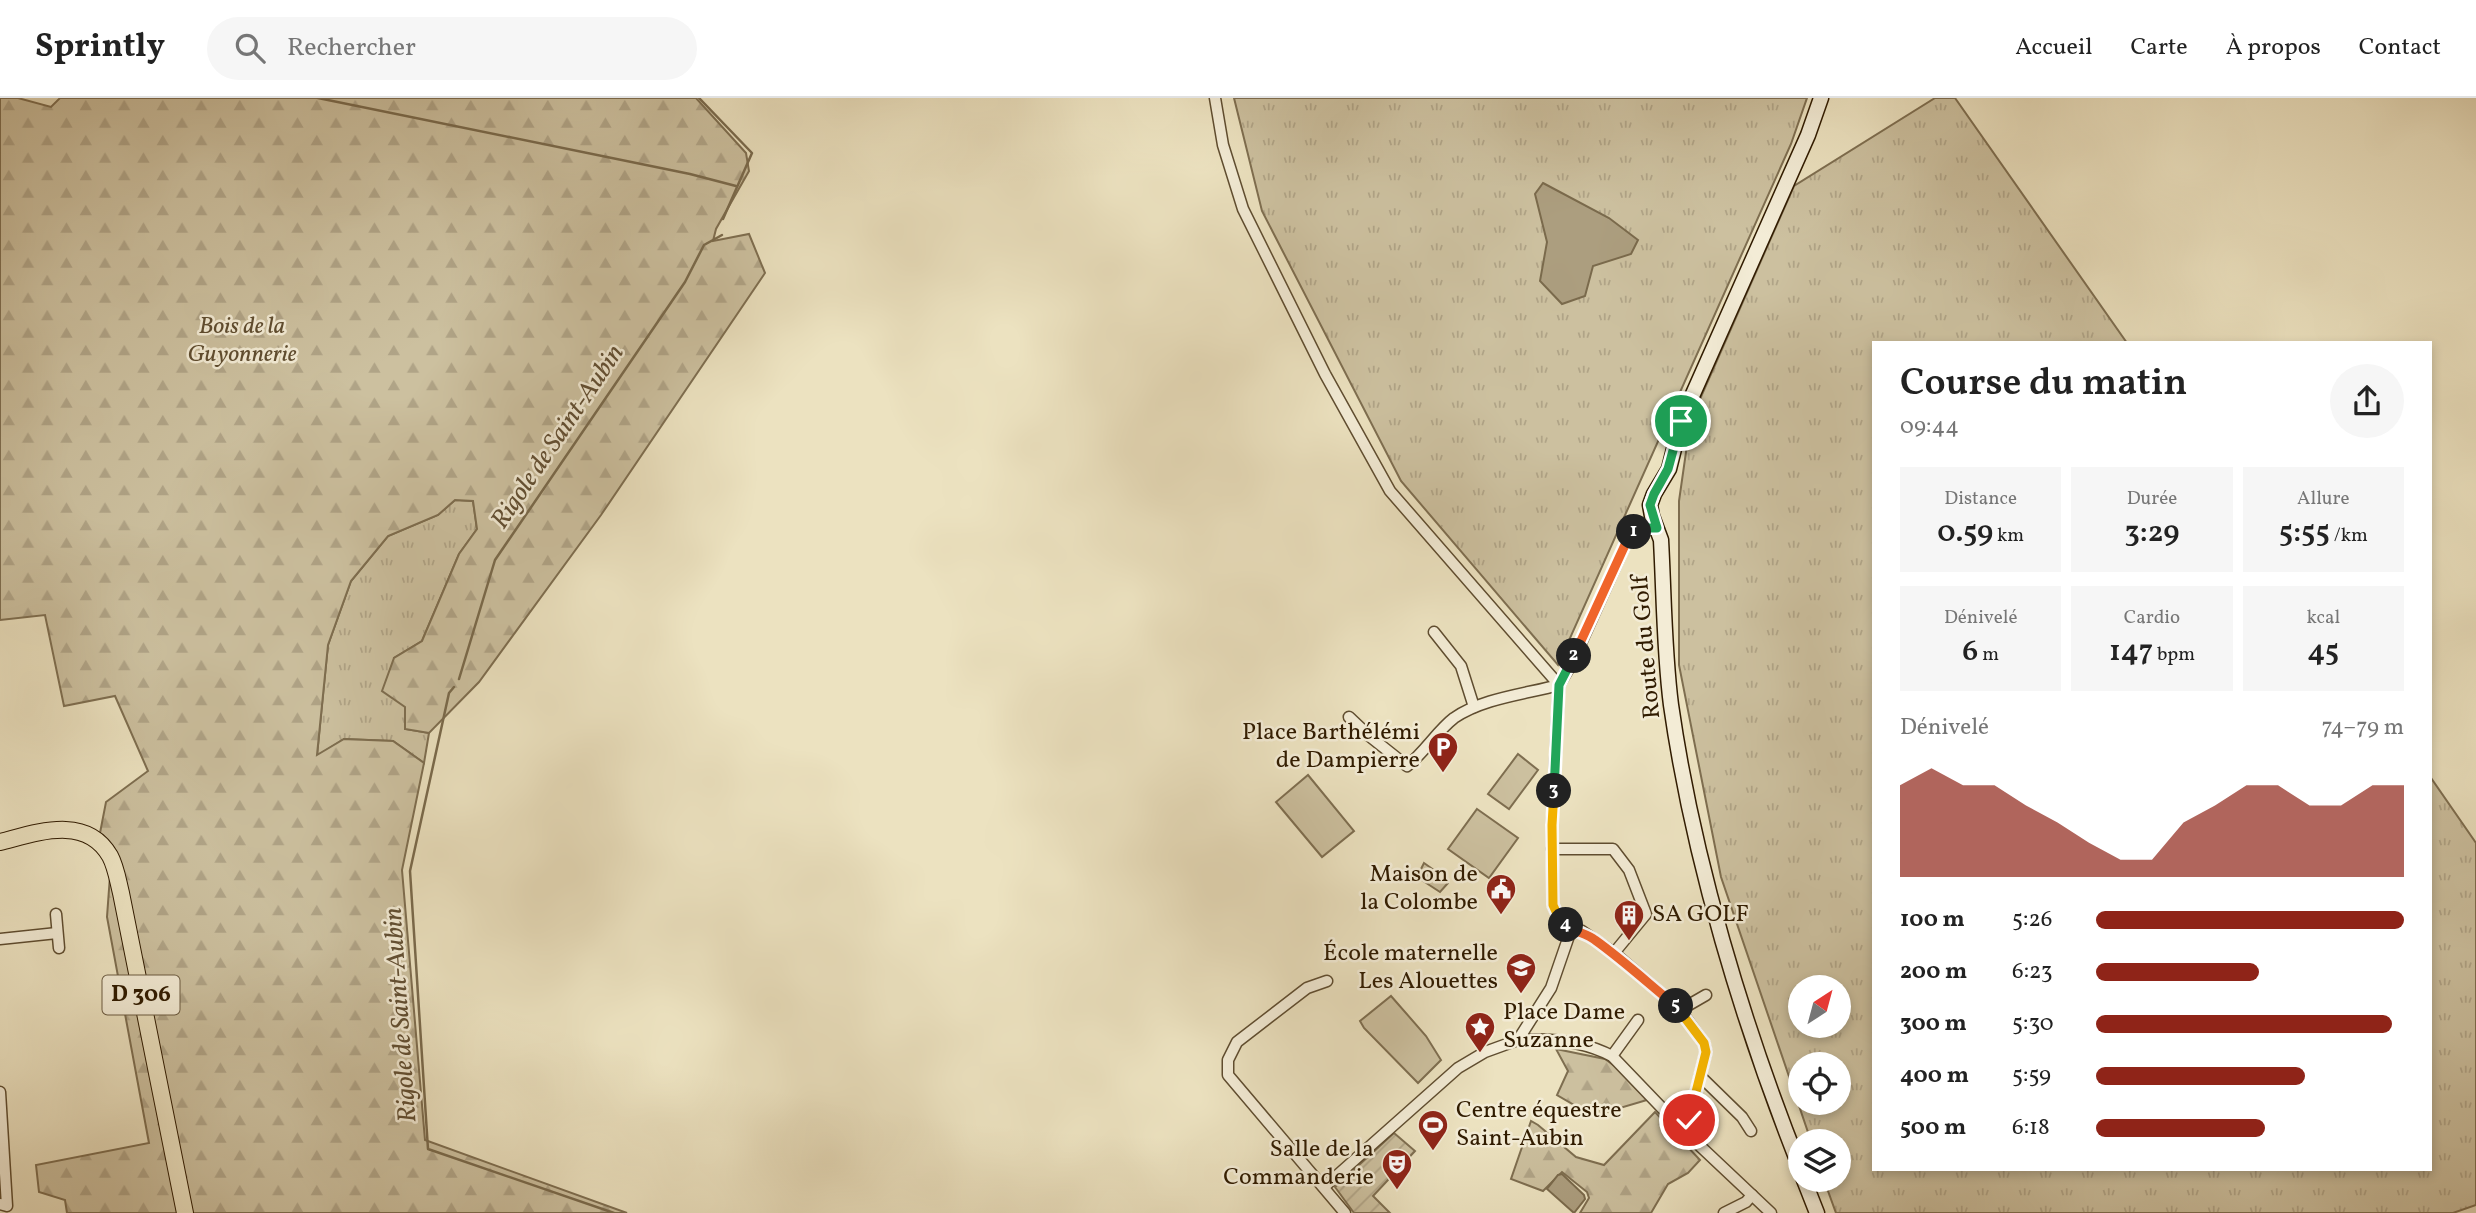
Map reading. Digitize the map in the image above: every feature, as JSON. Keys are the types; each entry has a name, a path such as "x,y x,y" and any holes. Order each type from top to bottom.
{"main road":[{"name":"D 306","path":"3,843 41,831 68,829 93,838 111,857 121,893 185,1213"}],"street":[{"path":"1215,98 1223,145 1243,209 1325,374 1390,491 1559,685"},
{"name":"Route du Golf","path":"1788,1132 1732,970 1694,826 1671,704 1661,540 1650,505 1668,469 1681,421 1808,135 1821,98"},
{"path":"1657,528 1641,528 1630,534 1571,666 1559,685 1552,849 1553,905 1558,916 1571,930 1583,931 1614,953 1680,1010 1705,1046 1706,1052 1689,1120 1683,1130"},
{"path":"1434,632 1461,666 1474,707"},
{"path":"1349,717 1408,765 1452,719 1474,707 1559,685"},
{"path":"1552,849 1613,849 1629,870 1646,914 1614,953"},
{"path":"56,914 59,948"},
{"path":"1518,1040 1551,988 1571,930"},
{"path":"0,939 57,933"},
{"path":"1327,981 1307,988 1237,1042 1228,1060 1228,1075 1345,1213"},
{"path":"1680,1010 1706,995"},
{"path":"1612,1056 1638,1020"},
{"path":"1324,1186 1458,1068 1485,1052 1518,1040 1560,1041 1600,1049 1612,1056 1683,1130 1771,1213"},
{"path":"1700,1076 1742,1117 1751,1131"},
{"path":"0,1092 3,1205"},
{"path":"1809,1192 1817,1213"},
{"path":"1724,1213 1746,1202 1752,1195"}],"green space":[{"name":"Bois de la Guyonnerie","path":"0,98 18,98 51,107 60,98 696,98 746,153 749,171 716,229 713,241 749,234 765,273 601,515 479,682 429,733 405,729 405,707 382,691 394,658 422,641 459,554 477,529 473,501 455,500 438,515 388,536 351,581 328,645 317,755 344,739 393,741 424,763 402,870 425,1140 627,1213 67,1213 65,1200 39,1192 36,1165 149,1143 107,917 112,848 100,833 106,802 148,771 115,696 64,706 45,615 0,620"},
{"path":"1234,98 1807,98 1791,144 1558,665 1401,481 1262,211"},
{"path":"1935,98 1955,98 2126,341 1872,341 1872,1171 2432,1171 2432,779 2476,843 2476,1205 2453,1213 1836,1213 1828,1192 1851,1192 1851,1129 1807,1129 1802,1115 1851,1115 1851,1052 1788,1052 1788,1074 1721,877 1679,665 1679,501 1687,445 1700,399 1794,186"},
{"path":"455,500 473,501 477,529 459,554 422,641 394,658 405,707 405,729 429,733 424,763 393,741 344,739 317,756 328,645 351,581 388,536 438,515"},
{"path":"1518,754 1538,770 1509,809 1488,794"},
{"path":"1308,775 1354,831 1322,857 1276,802"},
{"path":"1477,809 1518,838 1489,878 1448,849"},
{"path":"1424,863 1448,880 1440,892 1417,877"},
{"path":"1391,996 1426,1036 1441,1060 1418,1083 1360,1021"},
{"path":"1556,1049 1605,1059 1647,1100 1593,1116 1557,1095 1568,1071"},
{"path":"1655,1112 1700,1160 1688,1173 1668,1184 1651,1213 1580,1213 1589,1198 1587,1192 1562,1172 1543,1191 1511,1179 1531,1121 1576,1157 1604,1165"},
{"path":"1394,1133 1415,1151 1373,1196 1390,1213 1354,1213 1335,1187"}],"shaded area":[{"path":"1543,183 1609,218 1638,240 1631,254 1593,266 1585,296 1562,304 1540,281 1547,242 1535,194"},
{"path":"1562,1174 1584,1195 1585,1199 1574,1213 1547,1189 1558,1175"}],"waterway":[{"path":"318,98 690,174 736,186"},
{"name":"Rigole de Saint-Aubin","path":"699,98 752,153 723,219"},
{"name":"Rigole de Saint-Aubin","path":"459,679 495,560 685,282 704,245 722,235"},
{"name":"Rigole de Saint-Aubin","path":"454,687 449,693 410,871 428,1149 614,1213"}],"place":[{"name":"Place Barthélémi de Dampierre","path":"1443,774"},
{"name":"Maison de la Colombe","path":"1501,916"},
{"name":"SA GOLF","path":"1629,942"},
{"name":"École maternelle Les Alouettes","path":"1521,995"},
{"name":"Place Dame Suzanne","path":"1480,1054"},
{"name":"Centre équestre Saint-Aubin","path":"1433,1152"},
{"name":"Salle de la Commanderie","path":"1397,1191"}],"route":[{"path":"1681,421 1668,469 1650,505 1657,528 1641,528 1630,534 1571,666 1559,685 1552,849 1553,905 1558,916 1571,930 1583,931 1614,953 1680,1010 1704,1043 1706,1052 1689,1120"}]}
